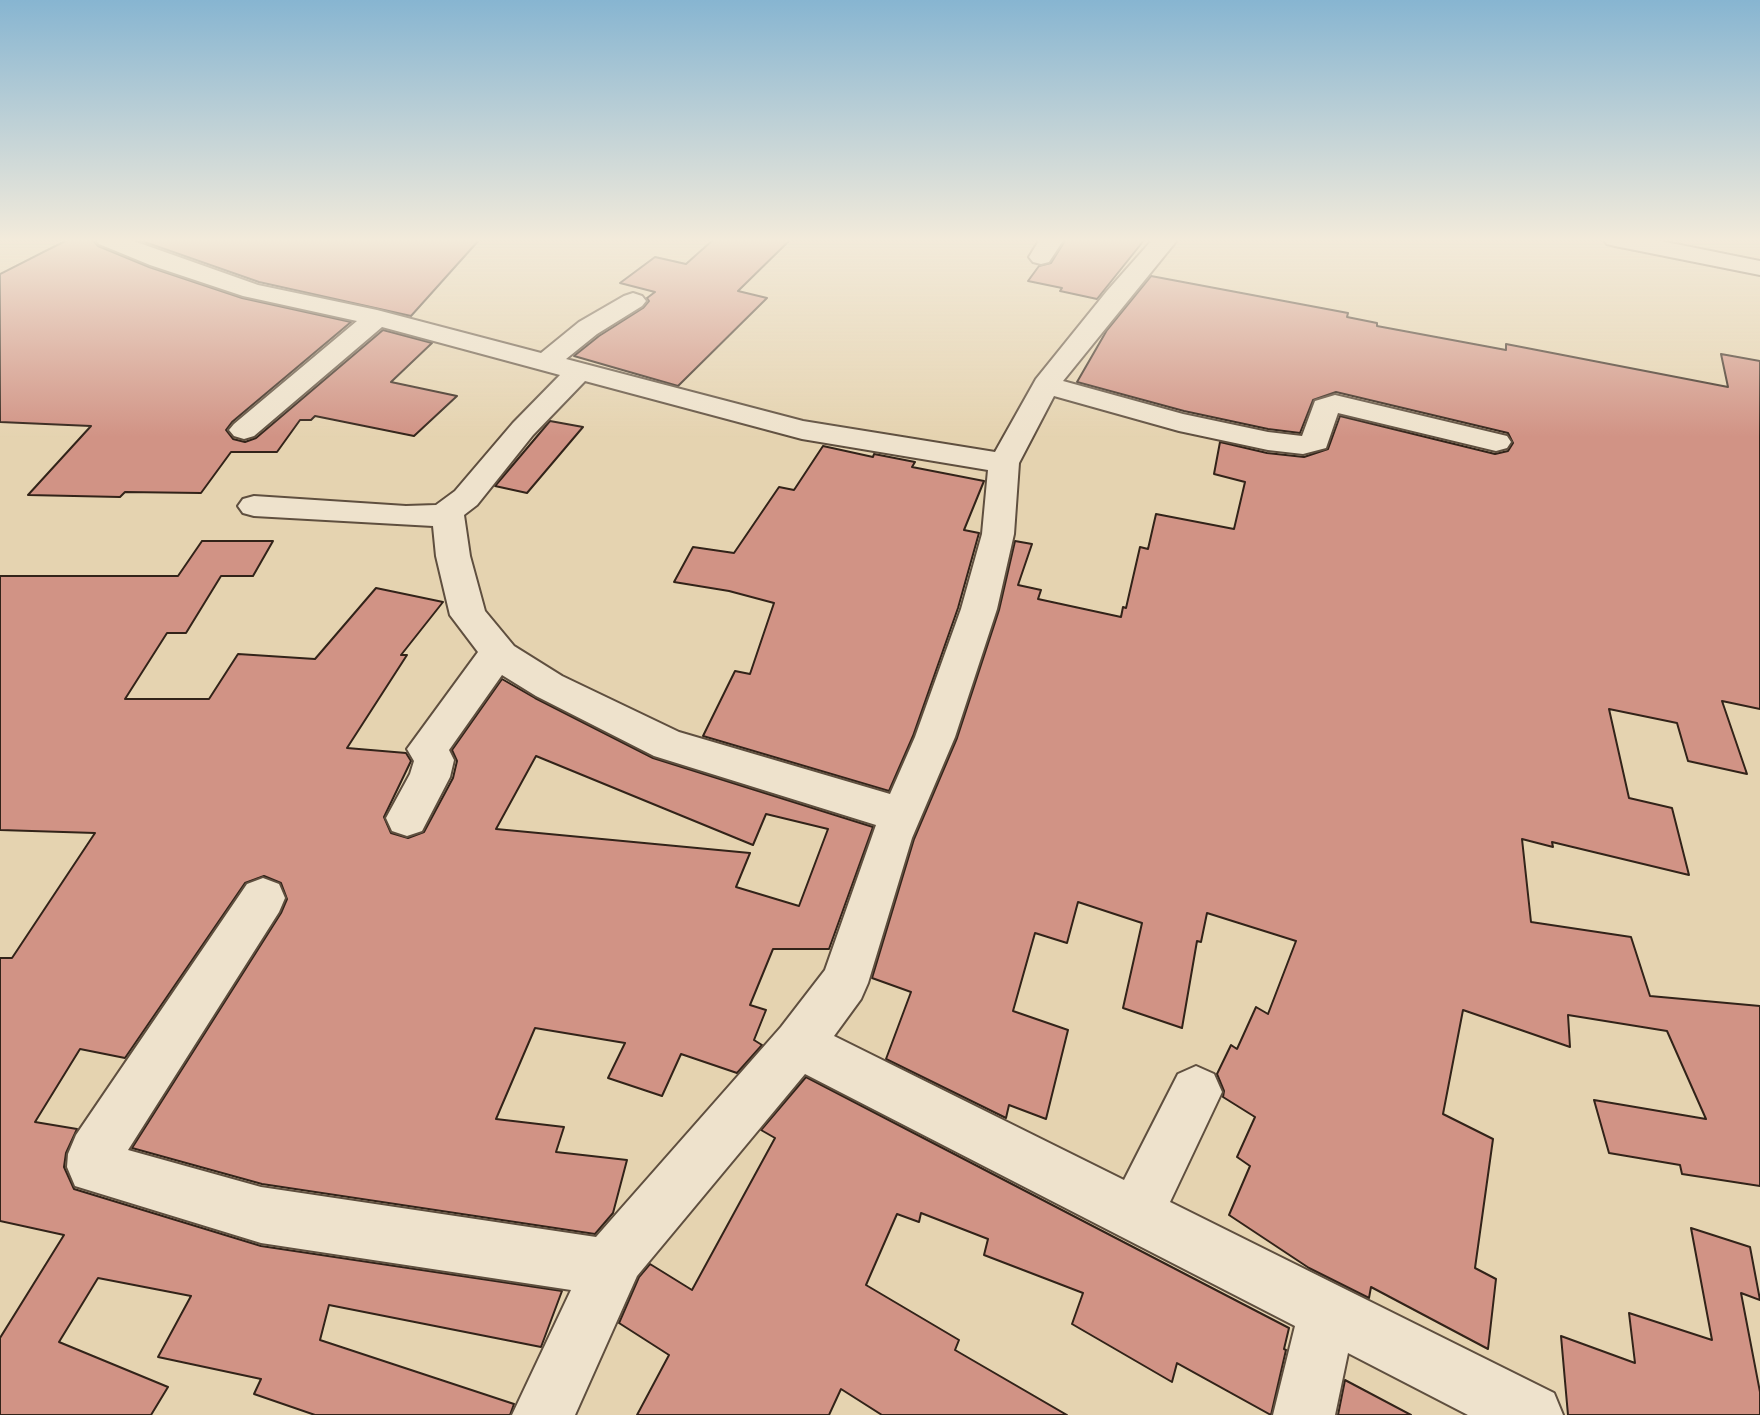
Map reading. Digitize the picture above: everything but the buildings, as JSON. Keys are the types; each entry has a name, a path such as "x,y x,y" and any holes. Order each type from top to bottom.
{"street":[{"path":"317,305 377,318 802,430 1004,463"},
{"path":"546,362 588,328 626,305"},
{"path":"543,1415 617,1256 798,1044 844,983 901,815 935,737 978,609 998,534 1004,463 1046,385 1109,305"},
{"path":"244,430 377,318"},
{"path":"254,506 406,516 432,516 447,512 466,498 515,438 579,371"},
{"path":"1046,385 1179,422 1303,445 1315,442 1325,407 1335,404 1496,442"},
{"path":"447,512 453,555 468,615 498,652 549,686 668,745 901,815"},
{"path":"407,818 430,777 434,760 428,749 498,652"},
{"path":"264,898 95,1154 94,1167 261,1214 611,1268"},
{"path":"798,1044 1532,1415"},
{"path":"1135,1214 1196,1092"},
{"path":"1304,1415 1327,1313"}]}
